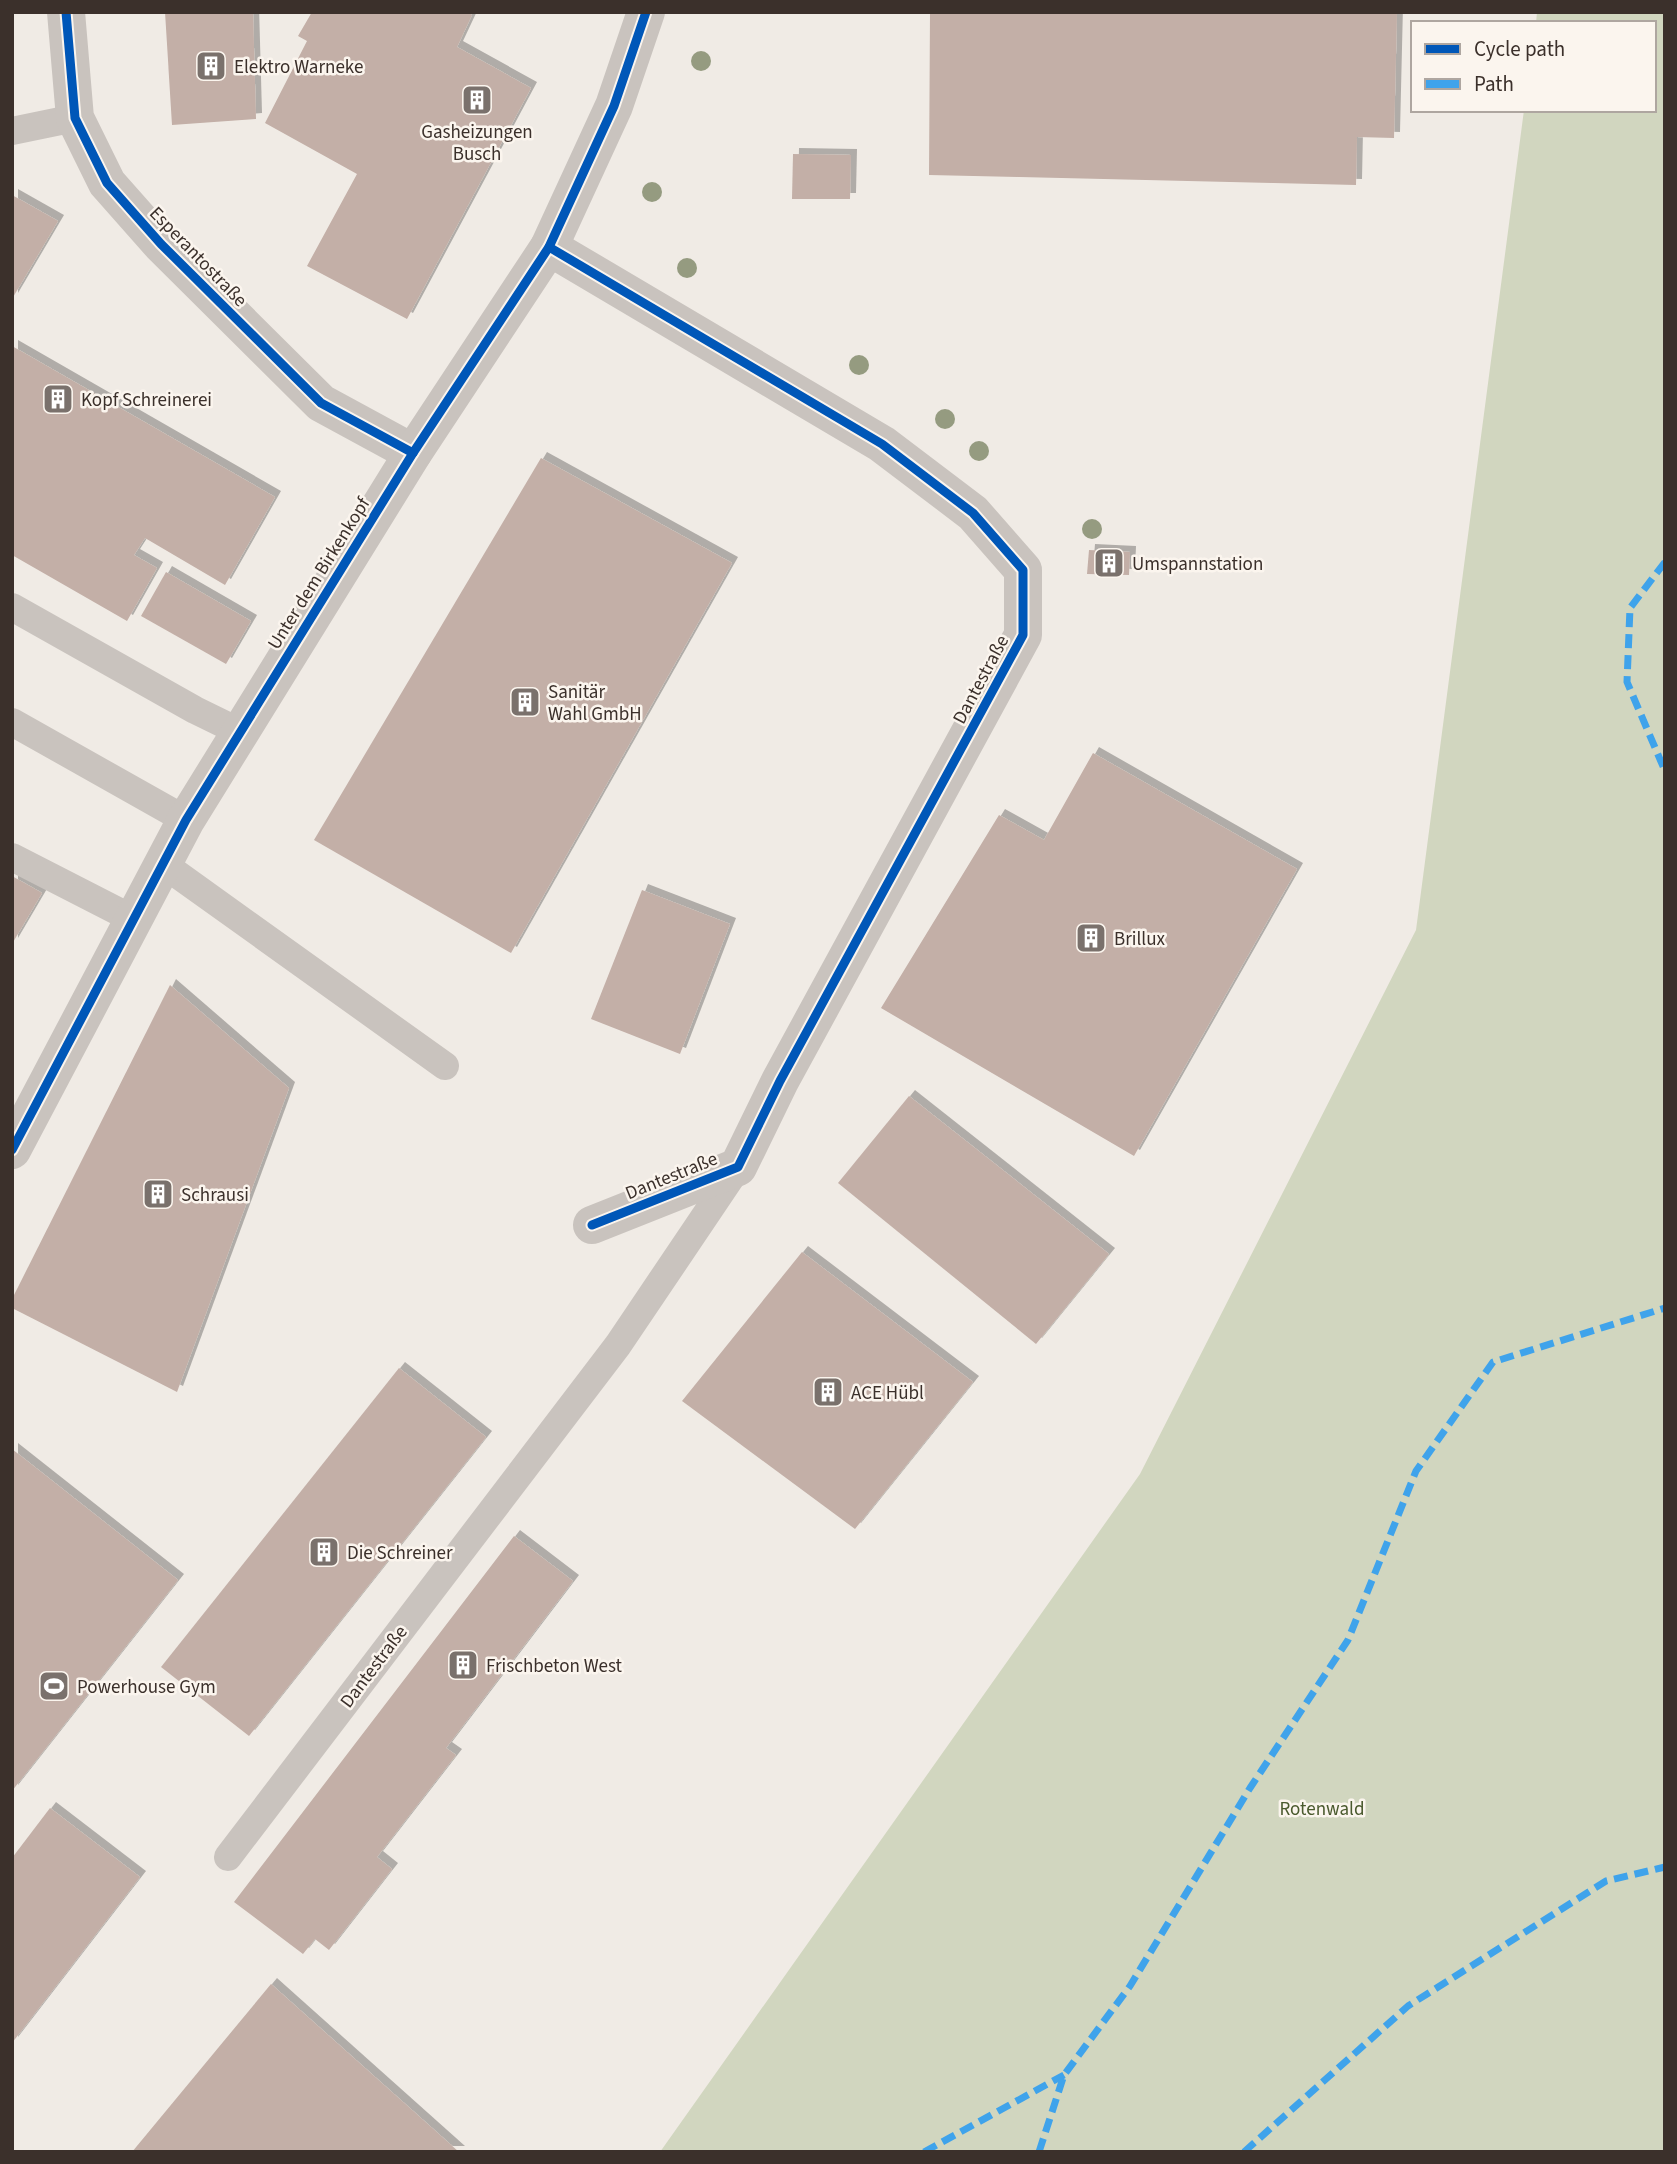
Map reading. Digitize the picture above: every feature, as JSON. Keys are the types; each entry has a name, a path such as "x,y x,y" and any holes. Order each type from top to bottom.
{"street":[{"name":"Esperantostraße","path":"66,12 75,118 107,183 170,254 321,403 414,453"},
{"name":"Unter dem Birkenkopf","path":"12,1150 186,820 414,453 550,247 614,106 646,12"},
{"name":"Dantestraße","path":"550,247 882,444 973,513 1023,570 1023,635 780,1082 738,1167 592,1225"}],"lane":[{"path":"12,131 75,118"},
{"path":"12,607 195,710 240,732"},
{"path":"12,722 186,820"},
{"path":"12,857 133,919"},
{"path":"163,864 445,1066"},
{"name":"Dantestraße","path":"228,1857 618,1345 738,1167"}],"green space":[{"name":"Rotenwald","path":"1537,12 1665,12 1665,2152 660,2152 1140,1474 1416,930 1524,112 1656,112 1656,21 1536,21"}],"building":[{"name":"Elektro Warneke","path":"165,12 253,12 256,119 172,125"},
{"path":"312,12 467,12 472,15 457,47 531,88 407,319 307,266 357,174 265,123 307,41 298,36"},
{"path":"930,12 1397,12 1394,138 1357,137 1356,185 929,175"},
{"path":"793,154 851,155 850,199 792,199"},
{"path":"12,195 58,221 12,299"},
{"path":"12,346 275,497 225,585 145,538 134,555 157,568 127,621 12,555"},
{"name":"Sanitär Wahl GmbH","path":"541,458 732,563 511,953 314,840"},
{"name":"Umspannstation","path":"1089,550 1130,552 1129,575 1087,574"},
{"path":"166,572 251,621 226,664 141,616"},
{"name":"Brillux","path":"1093,753 1297,869 1134,1156 881,1008 999,815 1044,840"},
{"path":"12,876 42,893 12,944"},
{"path":"642,890 730,924 680,1054 591,1019"},
{"name":"Schrausi","path":"170,985 289,1088 177,1392 12,1308 12,1299"},
{"path":"909,1096 1109,1254 1036,1344 838,1183"},
{"name":"ACE Hübl","path":"802,1252 973,1382 855,1529 682,1401"},
{"name":"Die Schreiner","path":"399,1368 486,1437 249,1736 161,1667"},
{"name":"Powerhouse Gym","path":"12,1449 178,1580 12,1791"},
{"name":"Frischbeton West","path":"514,1536 573,1581 446,1748 456,1755 377,1857 392,1869 329,1950 315,1939 303,1954 234,1902"},
{"path":"50,1808 140,1877 12,2043 12,1858"},
{"path":"271,1984 459,2152 132,2152"}],"marked path":[{"path":"1665,562 1630,608 1627,682 1665,771"},
{"path":"1039,2152 1064,2075 1130,1986 1250,1788 1348,1640 1416,1471 1493,1362 1665,1308"},
{"path":"1244,2152 1408,2006 1606,1881 1665,1867"},
{"path":"924,2152 1064,2075"}],"cycle path":[{"path":"66,12 75,118 107,183 161,244 321,403 413,453"},
{"path":"12,1150 186,820 413,453 549,247 614,106 646,12"},
{"path":"549,247 882,444 973,513 1023,570 1023,635 780,1081 738,1167 592,1225"}],"place":[{"name":"Elektro Warneke","path":"211,66"},
{"name":"Gasheizungen Busch","path":"477,100"},
{"name":"Kopf Schreinerei","path":"58,399"},
{"name":"Umspannstation","path":"1109,563"},
{"name":"Sanitär Wahl GmbH","path":"525,702"},
{"name":"Brillux","path":"1091,938"},
{"name":"Schrausi","path":"158,1194"},
{"name":"ACE Hübl","path":"828,1392"},
{"name":"Die Schreiner","path":"324,1552"},
{"name":"Frischbeton West","path":"463,1665"},
{"name":"Powerhouse Gym","path":"54,1686"}]}
